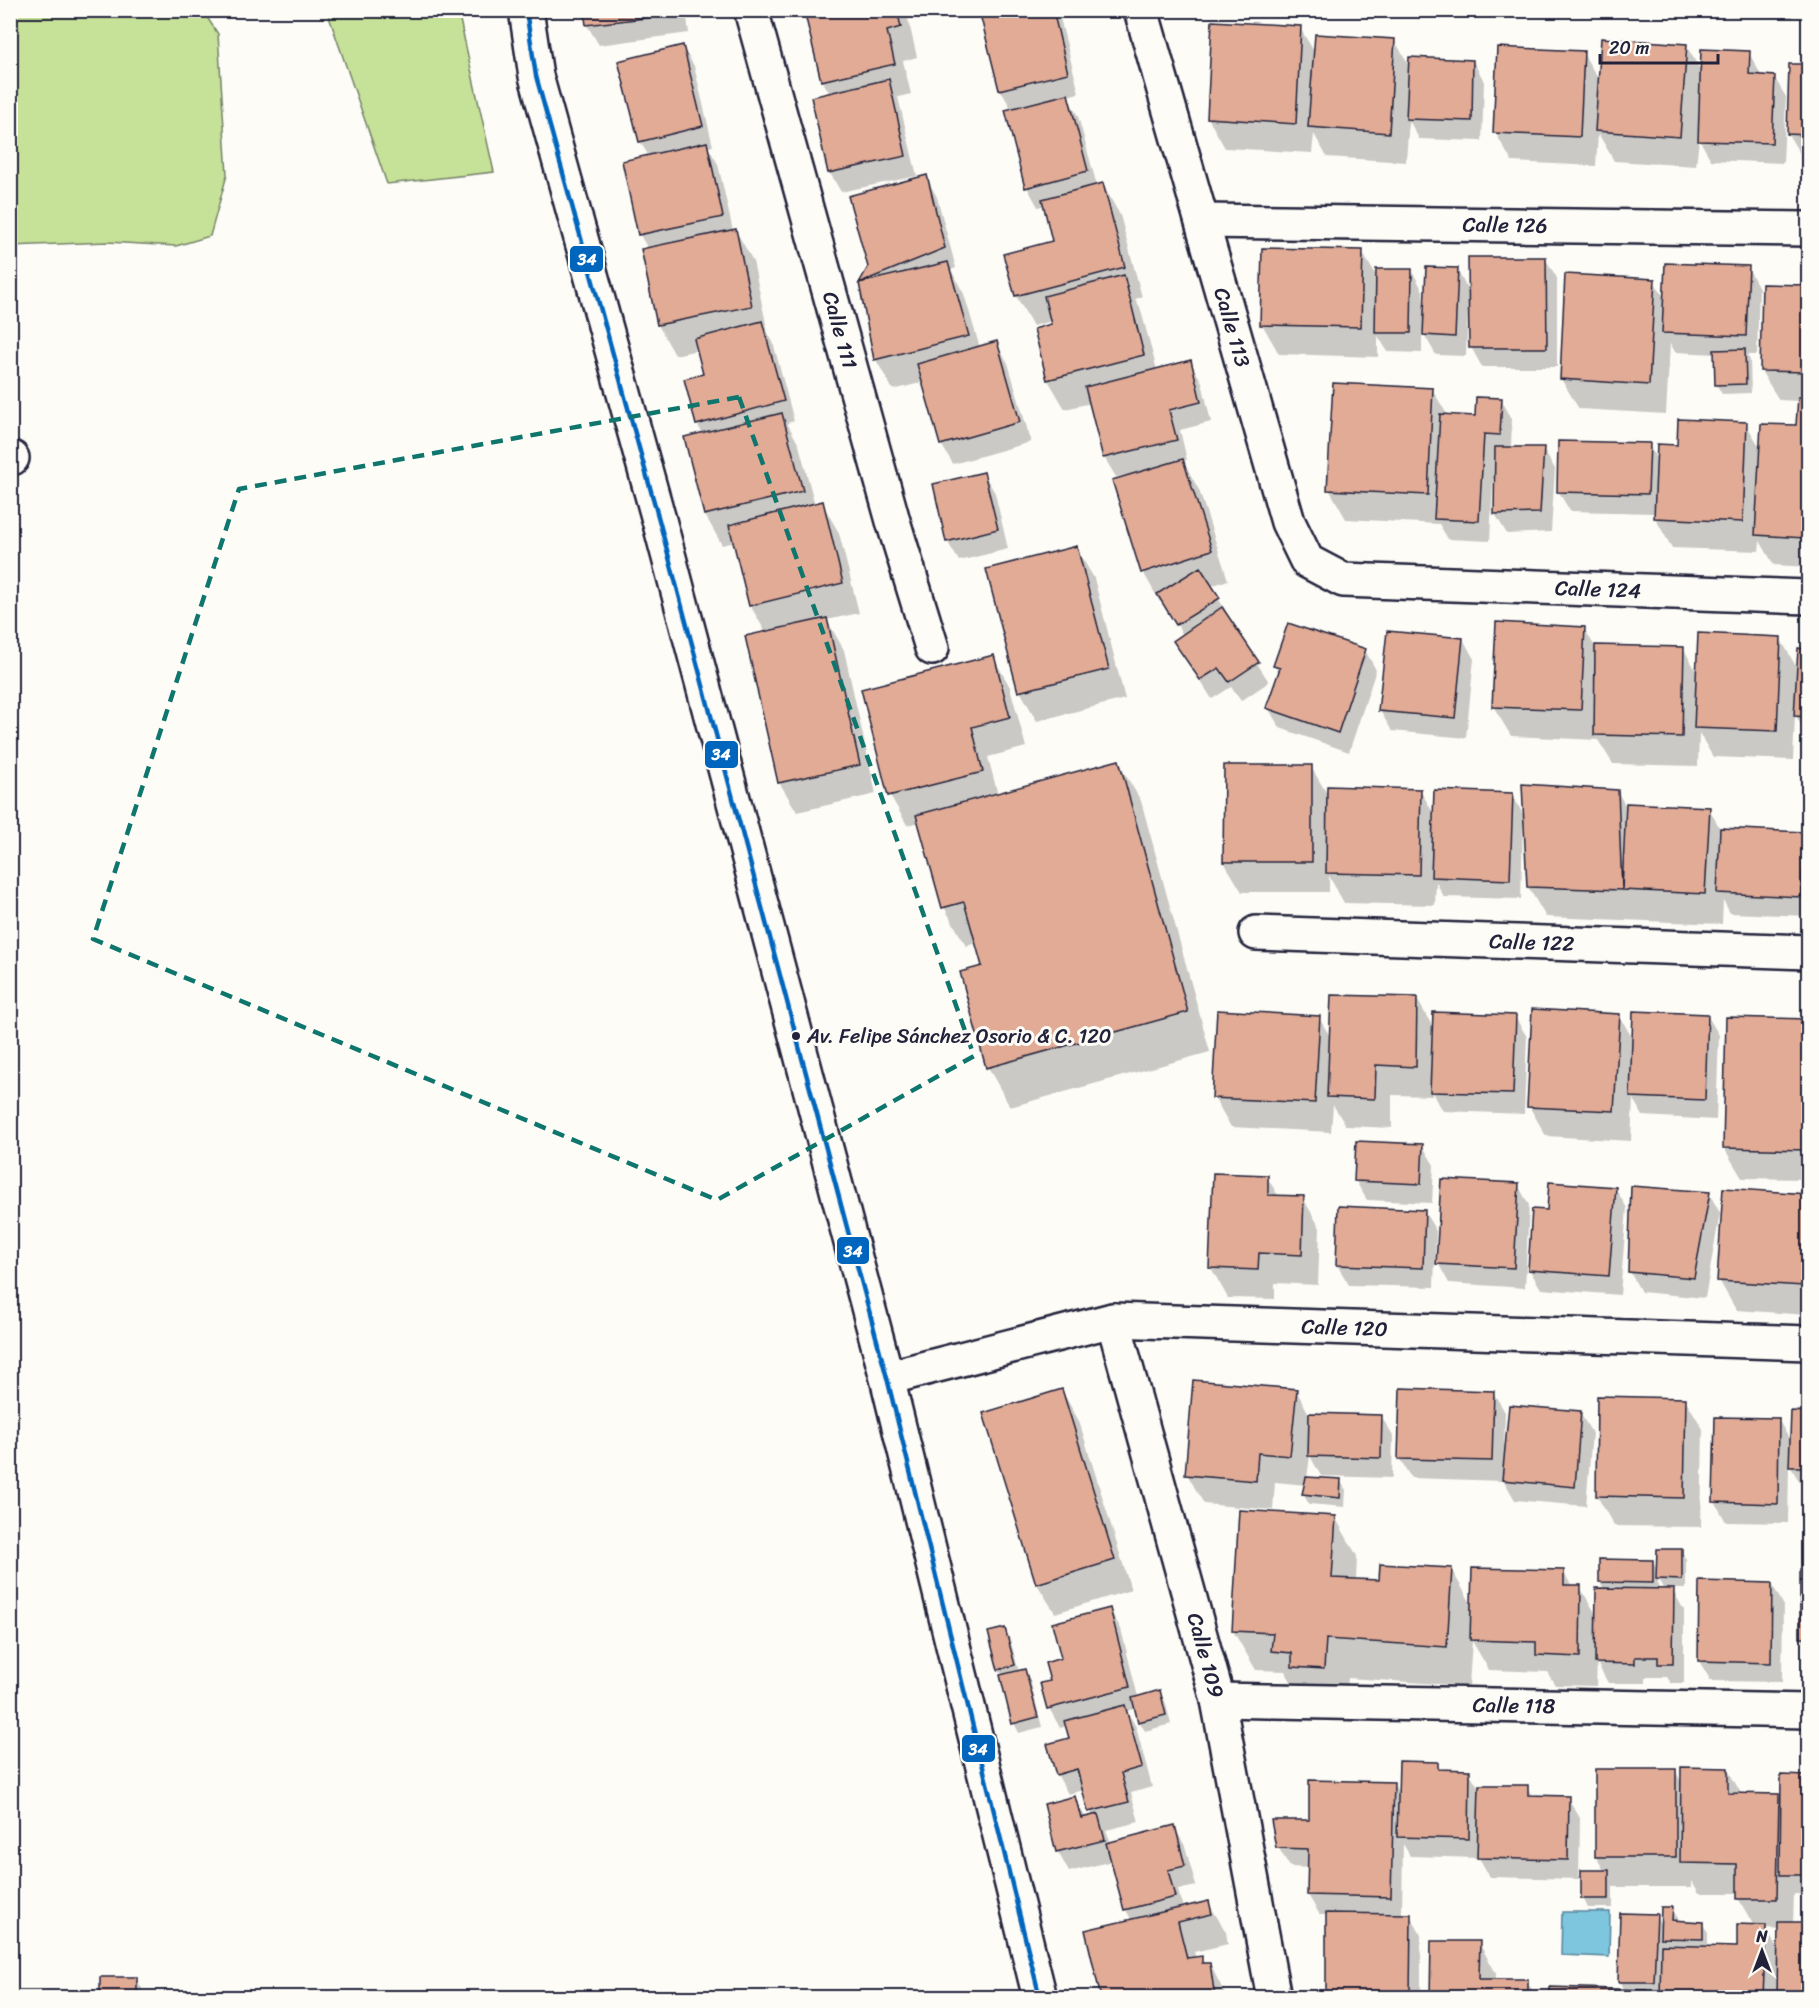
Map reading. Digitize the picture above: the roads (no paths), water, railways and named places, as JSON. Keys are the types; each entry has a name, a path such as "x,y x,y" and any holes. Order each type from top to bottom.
{"street":[{"path":"526,10 536,76 659,520 887,1378 1040,1998"},
{"name":"Calle 111","path":"753,10 753,18 892,520 932,648"},
{"name":"Calle 113","path":"1141,10 1288,522 1307,561 1343,580 1385,581"},
{"name":"Calle 126","path":"1202,221 1809,229"},
{"name":"Calle 124","path":"1385,581 1809,597"},
{"name":"Calle 122","path":"1256,933 1809,952"},
{"name":"Calle 120","path":"887,1378 1113,1320 1809,1343"},
{"name":"Calle 109","path":"1113,1320 1218,1700 1274,1998"},
{"name":"Calle 118","path":"1218,1700 1809,1711"}],"water":[{"path":"1562,1912 1610,1912 1609,1957 1561,1955"}],"place":[{"name":"Av. Felipe Sánchez Osorio & C. 120","path":"796,1036"}]}
